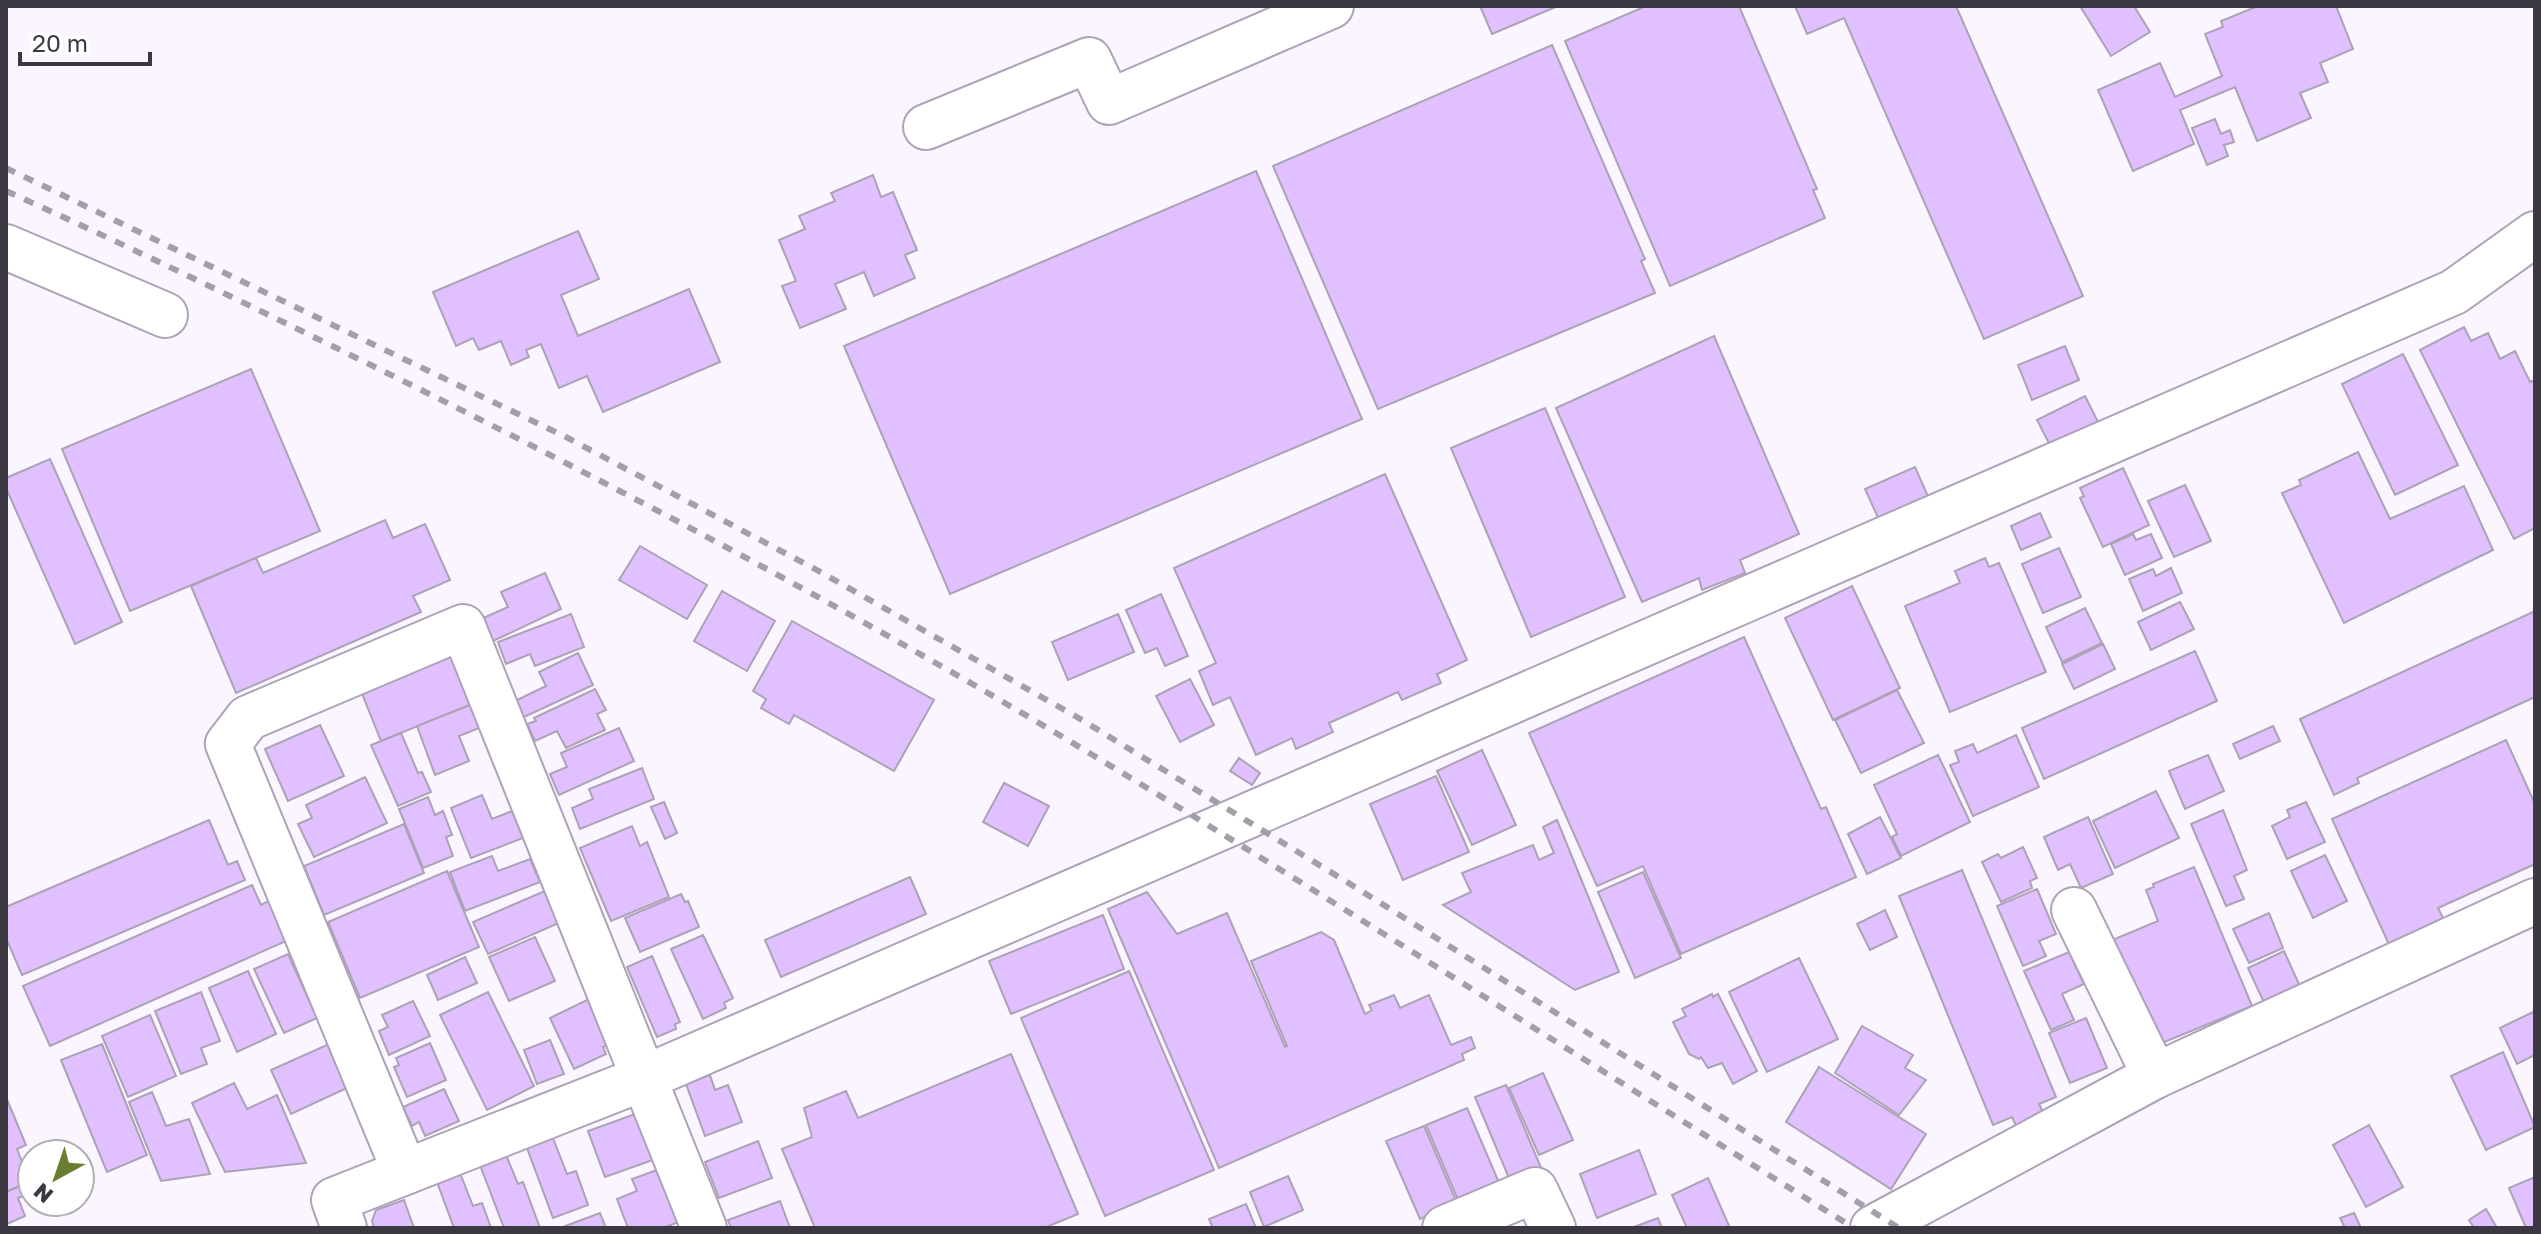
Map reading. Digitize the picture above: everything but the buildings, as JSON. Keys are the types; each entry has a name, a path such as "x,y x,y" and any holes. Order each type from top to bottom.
{"street":[{"path":"926,127 1089,60 1109,102 1331,6"},
{"path":"344,1228 334,1200 644,1078 2454,292 2535,234"},
{"path":"6,247 165,315"},
{"path":"405,1172 228,744 248,718 463,627 704,1228"},
{"path":"1873,1228 2155,1076 2535,901"},
{"path":"2074,910 2155,1076"},
{"path":"1445,1228 1535,1190 1553,1228"}],"railway":[{"path":"6,168 564,436 815,569 1077,717 1347,882 1899,1228"},
{"path":"6,191 195,279 468,413 641,502 898,641 1264,860 1854,1228"}]}
